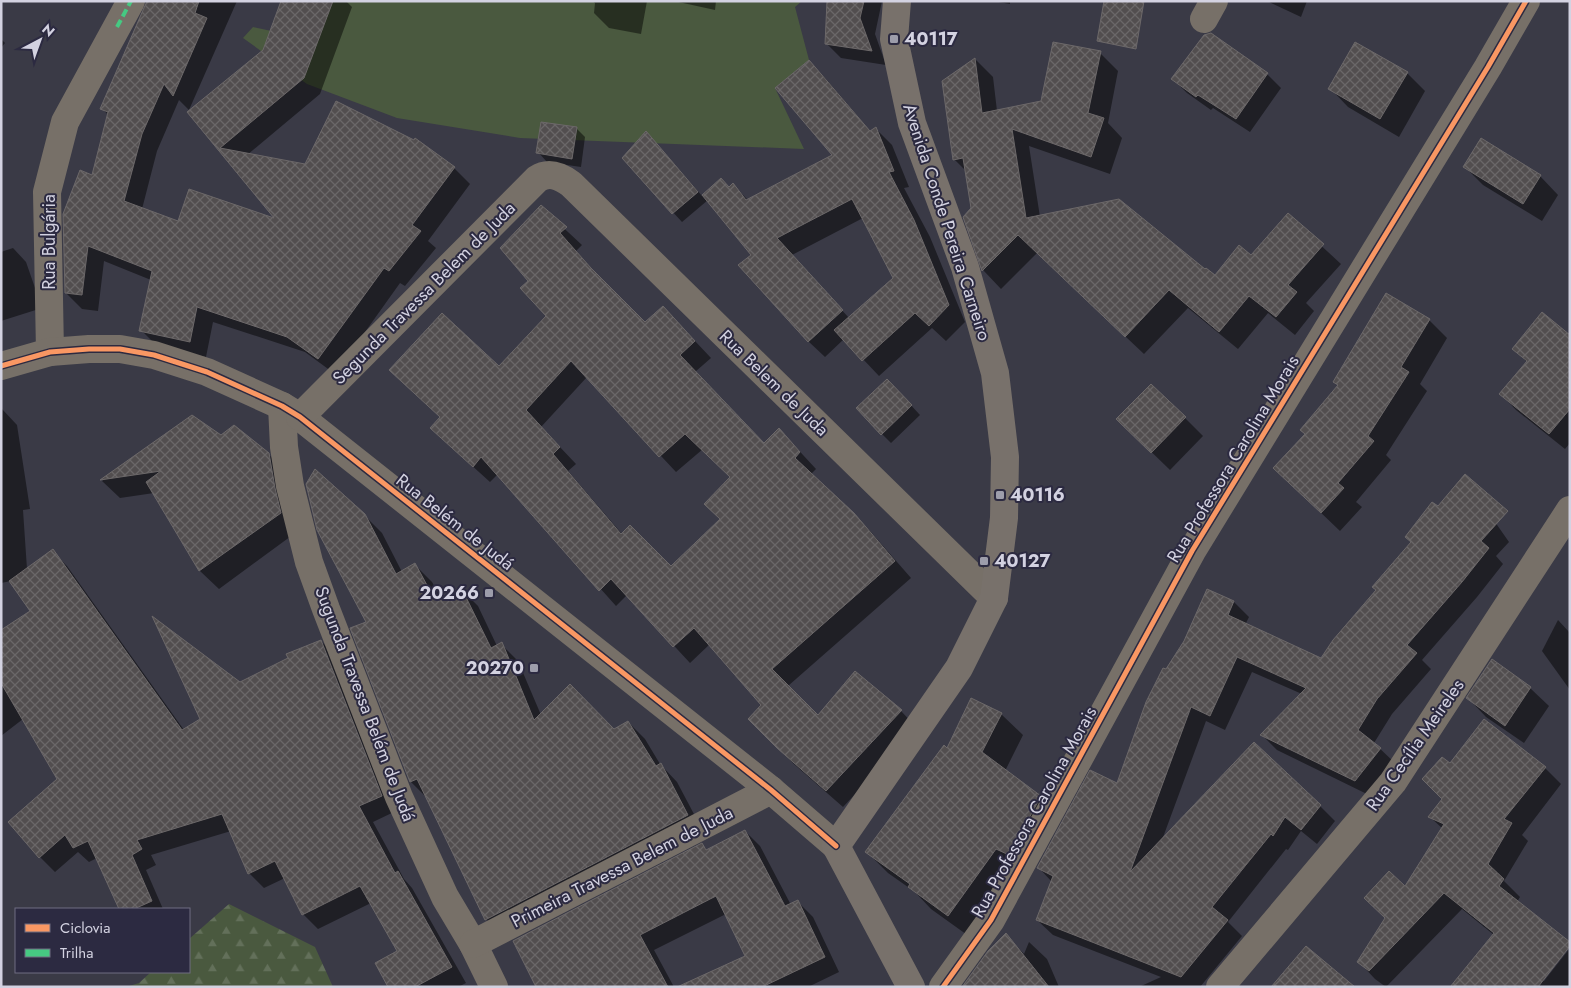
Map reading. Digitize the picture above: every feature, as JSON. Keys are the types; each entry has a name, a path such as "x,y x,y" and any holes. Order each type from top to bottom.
{"main road":[{"name":"Avenida Conde Pereira Carneiro","path":"836,846 959,668 994,598 1004,518 1005,457 995,373 965,267 912,123 894,39 897,1"},
{"path":"836,846 911,987"}],"street":[{"name":"Rua Bulgária","path":"50,352 47,192 65,122 131,1"},
{"name":"Rua Professora Carolina Morais","path":"943,987 991,920 1192,551 1483,76 1526,1"},
{"name":"Segunda Travessa Belem de Juda","path":"291,412 537,179 543,175 551,175"},
{"name":"Rua Belem de Juda","path":"551,175 565,179 572,184 994,598"},
{"name":"Rua Belém de Judá","path":"1,366 50,352 120,349 154,355 207,372 291,412 771,790 836,846"},
{"name":"Sugunda Travessa Belém de Judá","path":"291,412 284,448 290,486 310,562 326,609 399,797 445,897 473,944 494,987"},
{"name":"Rua Cecília Meireles","path":"1220,987 1393,782 1570,510"},
{"name":"Primeira Travessa Belem de Juda","path":"473,944 771,790"}],"green space":[{"path":"333,1 802,1 795,7 809,60 775,88 804,149 520,138 397,118 307,84 243,38 253,27 318,41"},
{"path":"229,904 315,947 333,987 126,987 139,983 150,973 190,973 190,938"}],"building":[{"path":"147,1 199,1 195,13 207,18 173,96 164,84 142,134 124,201 178,221 189,189 274,218 187,112 263,50 281,1 333,1 304,78 220,148 305,164 336,101 414,140 415,138 455,167 412,225 421,231 389,271 384,268 318,359 287,337 197,307 190,342 139,331 152,271 88,246 82,295 65,293 63,214 80,170 92,175 108,112 100,109"},
{"path":"827,1 864,1 860,18 872,51 825,44"},
{"path":"1104,1 1144,1 1136,49 1097,41"},
{"path":"1211,33 1268,73 1236,119 1198,95 1196,97 1171,79 1204,35"},
{"path":"1053,42 1101,51 1088,113 1104,118 1091,157 1012,129 1026,218 1119,199 1205,269 1215,275 1239,245 1251,255 1288,213 1324,244 1288,285 1297,292 1276,317 1249,296 1219,332 1169,290 1125,337 1018,235 982,271 963,217 971,208 963,158 953,160 942,81 975,58 982,113 1041,101"},
{"path":"1355,42 1408,72 1380,119 1328,89"},
{"path":"809,60 870,131 876,127 894,171 889,172 914,220 949,305 929,326 915,313 862,361 834,330 893,278 852,199 777,238 843,310 808,342 738,265 751,255 702,195 721,178 729,187 733,183 746,200 832,155 775,88"},
{"path":"541,122 577,127 572,159 536,153"},
{"path":"646,131 698,192 672,214 622,158"},
{"path":"1481,138 1541,175 1523,204 1463,167"},
{"path":"541,205 567,227 560,233 591,268 645,322 663,306 695,341 680,355 764,443 779,428 800,452 795,458 854,513 895,561 772,669 818,715 855,671 902,710 826,791 777,748 748,719 761,705 694,628 673,647 611,579 599,591 481,457 473,467 430,428 440,417 389,370 442,313 499,366 546,316 520,288 528,281 500,248","holes":["571,361 659,457 685,434 730,477 704,504 720,519 671,566 630,525 621,534 553,454 560,447 526,410"]},
{"path":"1386,293 1430,319 1401,367 1409,372 1368,436 1374,441 1338,483 1344,488 1321,513 1273,468 1305,434 1300,430 1338,385 1333,382"},
{"path":"1542,312 1570,335 1570,409 1549,434 1499,394 1527,361 1512,349"},
{"path":"887,379 912,405 881,435 856,408"},
{"path":"1151,384 1186,417 1151,453 1116,419"},
{"path":"192,415 221,435 234,425 269,453 281,513 199,571 146,482 161,471 100,480"},
{"path":"315,469 365,514 396,574 415,563 435,600 461,587 491,648 502,642 534,720 570,684 614,729 628,721 656,766 661,763 688,815 485,920 417,779 410,782 350,628 366,622 317,530 306,484"},
{"path":"1465,474 1508,511 1481,541 1489,548 1407,645 1417,653 1377,699 1358,730 1381,748 1355,781 1260,735 1306,688 1237,657 1210,716 1191,707 1130,872 1254,742 1321,805 1301,830 1285,817 1273,836 1271,834 1212,907 1228,920 1181,977 1036,920 1053,876 1037,868 1090,770 1117,783 1146,702 1163,668 1166,669 1184,641 1207,589 1234,601 1228,615 1321,658 1333,640 1376,590 1372,587 1411,542 1405,537 1432,502 1438,506"},
{"path":"53,549 182,730 200,719 152,616 240,682 288,658 286,654 321,640 382,796 359,806 395,873 398,871 452,967 415,987 388,987 375,963 397,951 360,886 302,915 275,861 248,874 222,814 137,840 142,849 132,855 152,901 136,908 119,908 88,841 73,848 65,835 39,858 8,822 57,779 1,683 1,630 30,611 9,581"},
{"path":"1492,659 1531,687 1505,726 1466,698"},
{"path":"971,698 1002,713 982,752 1041,796 1009,855 996,849 948,916 908,887 910,884 865,852 944,745 947,748"},
{"path":"1484,719 1546,767 1504,819 1512,823 1488,864 1504,879 1499,886 1570,942 1570,946 1538,987 1450,987 1494,933 1444,893 1369,971 1357,962 1385,918 1364,898 1389,871 1405,886 1444,824 1428,817 1442,799 1422,779 1442,757 1450,763"},
{"path":"745,830 785,906 798,900 825,957 762,987 677,987 745,956 716,896 640,935 668,987 536,987 513,941 702,843 706,850"},
{"path":"1006,933 1049,987 962,987 988,951"},
{"path":"1306,946 1355,987 1271,987"}],"marked path":[{"path":"117,27 131,1"}],"cycle path":[{"path":"943,987 991,920 1192,551 1488,67 1526,1"},
{"path":"1,366 50,352 120,349 154,355 207,372 282,406 300,417 771,790 836,846"}],"place":[{"name":"40117","path":"894,39"},
{"name":"40116","path":"1000,495"},
{"name":"40127","path":"984,561"},
{"name":"20266","path":"489,593"},
{"name":"20270","path":"534,668"}]}
